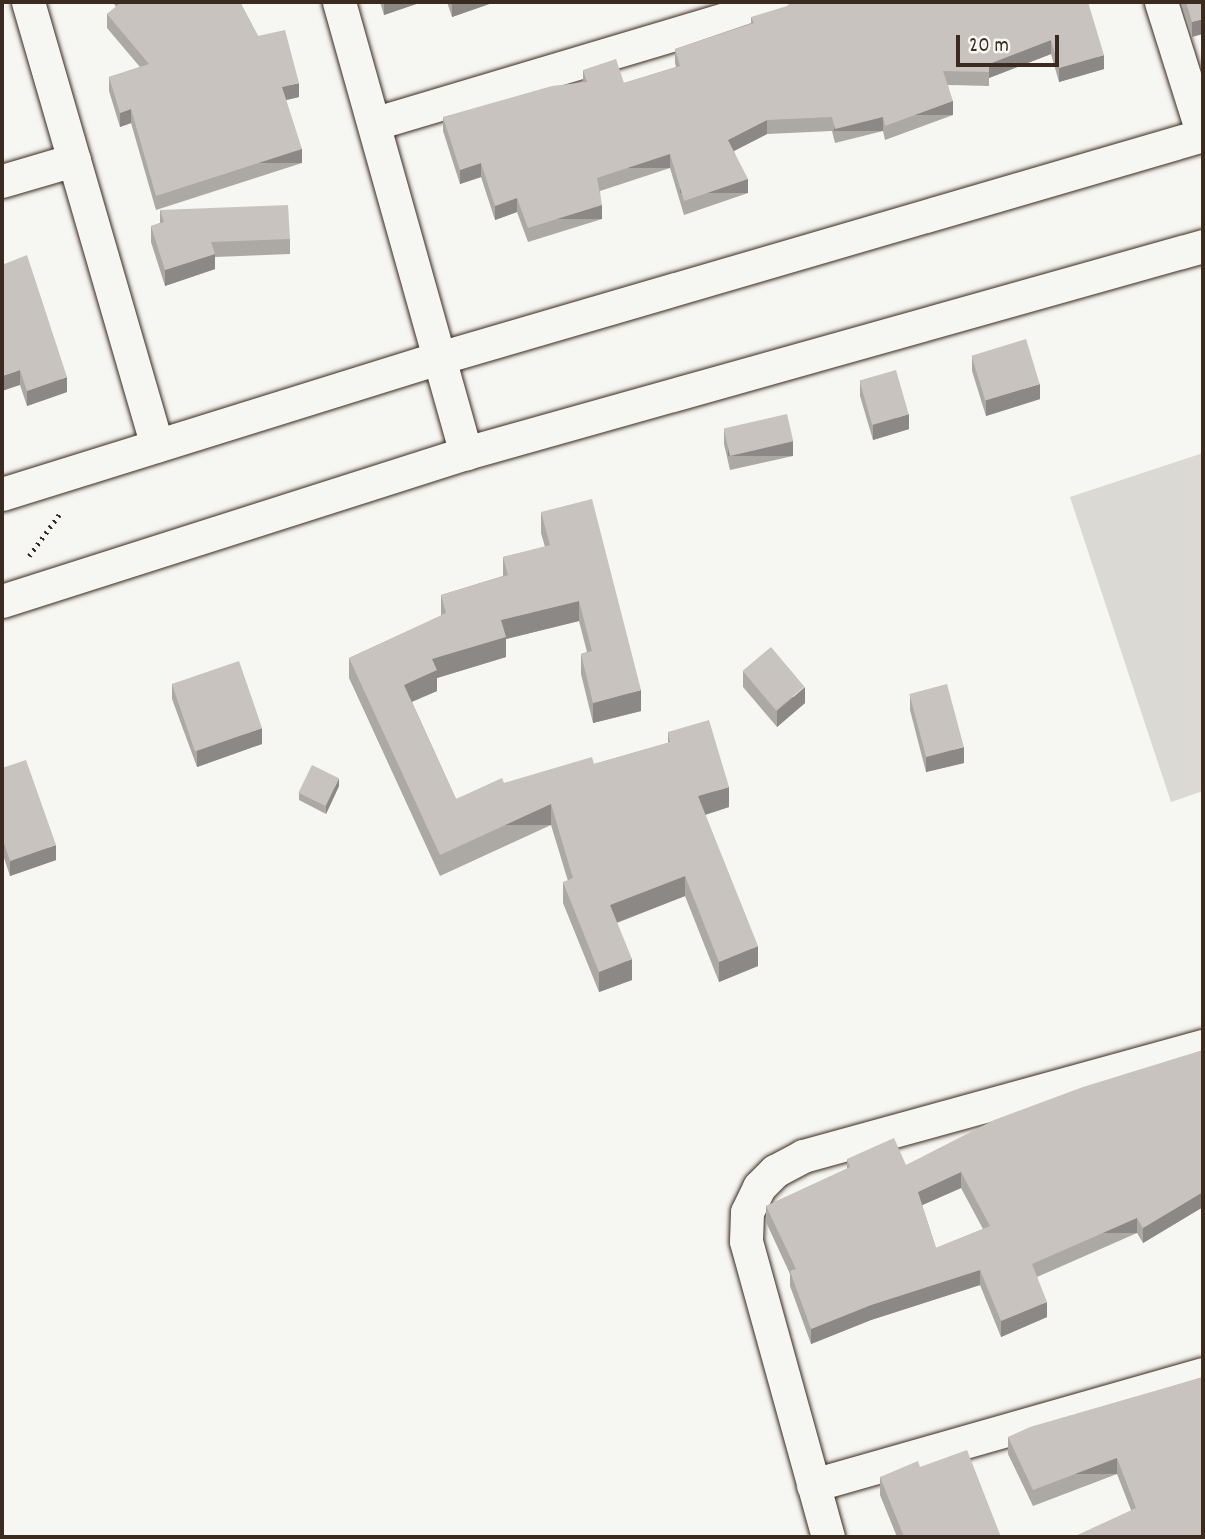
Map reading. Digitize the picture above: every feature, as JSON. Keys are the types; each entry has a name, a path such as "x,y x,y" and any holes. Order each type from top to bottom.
{"street":[{"path":"28,2 157,446"},
{"path":"339,2 376,123 466,453"},
{"path":"376,123 781,2"},
{"path":"2,494 439,358 1203,135 1161,2"},
{"path":"2,181 74,160"},
{"path":"2,601 466,453 1203,246"},
{"path":"828,1537 746,1241 747,1212 758,1187 775,1171 803,1156 1203,1046"},
{"path":"813,1485 1203,1374"}],"path":[{"path":"25,561 64,508"}],"shaded area":[{"path":"1203,453 1203,791 1171,802 1070,497"}],"building":[{"path":"120,2 240,2 258,36 285,30 299,83 282,87 302,149 156,196 131,109 120,113 109,77 149,64 107,14"},
{"path":"791,2 1088,2 1104,55 1059,68 1051,40 989,64 989,72 943,71 953,101 885,126 883,117 835,129 832,117 767,120 728,140 748,179 684,201 670,154 597,178 602,205 528,228 517,198 495,206 481,163 460,170 443,117 552,86 587,82 583,70 616,59 624,83 680,66 675,49 754,23 751,17 787,6"},
{"path":"1186,2 1203,2 1203,19 1192,22"},
{"path":"288,205 290,239 211,242 215,254 165,270 151,226 164,222 160,210"},
{"path":"27,255 67,377 27,391 20,370 2,376 2,265"},
{"path":"1026,339 1040,384 985,401 971,356"},
{"path":"896,370 909,414 872,425 859,380"},
{"path":"787,414 793,441 730,456 724,429"},
{"path":"592,499 641,690 593,703 581,654 592,651 579,601 501,620 506,637 432,659 437,670 404,685 456,799 502,778 504,783 592,757 594,764 670,742 668,732 709,720 729,787 698,796 758,946 719,962 685,876 610,905 632,959 599,972 563,882 573,878 551,804 440,855 349,658 446,613 441,595 508,575 503,557 550,545 541,512"},
{"path":"771,647 804,687 776,711 743,671"},
{"path":"239,661 262,728 195,751 172,684"},
{"path":"947,684 964,747 926,757 909,694"},
{"path":"26,760 56,845 10,861 2,837 2,768"},
{"path":"312,765 339,778 325,806 298,793"},
{"path":"1203,1050 1203,1192 1143,1228 1137,1218 1032,1264 1047,1302 1001,1321 980,1270 871,1305 811,1329 790,1271 796,1269 766,1206 850,1167 847,1159 894,1138 906,1165 994,1120 1083,1087","holes":["961,1172 990,1226 936,1248 918,1192"]},
{"path":"1203,1377 1203,1537 1073,1537 1136,1508 1117,1458 1033,1490 1008,1437 1030,1427"},
{"path":"967,1450 1001,1537 904,1537 880,1477 918,1461 920,1467"}]}
